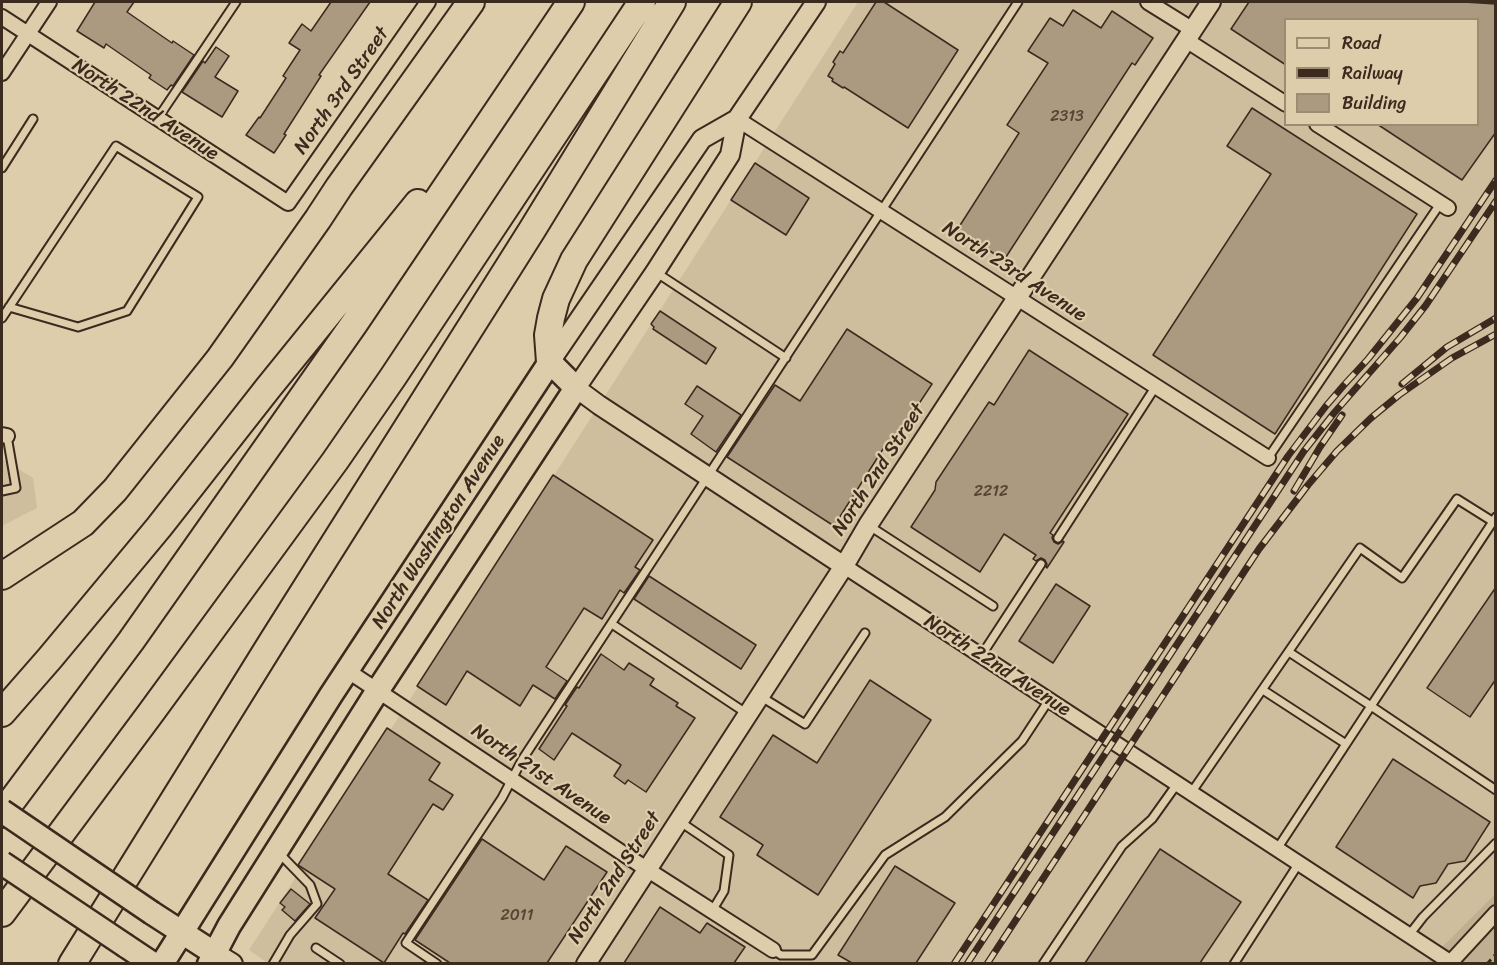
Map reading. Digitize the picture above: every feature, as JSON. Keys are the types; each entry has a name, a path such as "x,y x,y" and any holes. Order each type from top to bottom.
{"highway":[{"path":"2,576 83,523 115,490 220,358 344,179 471,2"},
{"path":"2,812 131,641 347,334 571,2"},
{"path":"2,913 335,461 642,2"},
{"path":"72,963 532,230 672,2"},
{"path":"550,362 548,334 551,318 556,298 569,271 738,2"},
{"path":"2,713 159,528 268,388 525,70"},
{"path":"2,560 115,490"}],"main road":[{"name":"North 22nd Avenue","path":"550,362 576,388"},
{"name":"North Washington Avenue","path":"207,951 306,735 550,362"},
{"name":"North Washington Avenue","path":"162,963 207,951 229,926 378,690 576,388"},
{"path":"2,812 207,951"},
{"path":"2,864 153,963"}],"street":[{"path":"2,73 49,2"},
{"name":"North 3rd Street","path":"288,203 428,2"},
{"name":"North Washington Avenue","path":"576,388 655,272 730,155 737,119 816,2"},
{"path":"1149,2 1190,35 1284,103"},
{"name":"North 2nd Street","path":"586,963 844,566 868,525 1211,2"},
{"name":"North 22nd Avenue","path":"2,17 288,203"},
{"name":"North Washington Avenue","path":"550,362 702,139 737,119"},
{"name":"North 23rd Avenue","path":"737,119 1268,458"},
{"path":"1320,126 1444,206"},
{"name":"North 22nd Avenue","path":"576,388 708,477 1450,963"},
{"name":"North 21st Avenue","path":"348,670 648,870 773,950"},
{"path":"1450,963 1496,913"}],"lane":[{"path":"158,118 236,2"},
{"path":"437,963 406,944 501,798 522,760 1018,2"},
{"path":"2,168 33,119"},
{"path":"2,318 9,307 116,146 198,197 127,311 78,327 9,307"},
{"path":"1268,458 1444,206"},
{"path":"655,272 786,358"},
{"path":"1058,538 1156,386"},
{"path":"2,491 16,488 4,435"},
{"path":"1191,793 1360,548 1402,578 1457,499 1494,519 1277,849"},
{"path":"868,525 993,606"},
{"path":"981,656 1041,564"},
{"path":"612,624 748,714"},
{"path":"760,696 805,724 865,633"},
{"path":"1289,652 1496,790"},
{"path":"1263,690 1346,744"},
{"path":"773,950 782,955 812,955 885,855 945,817 1022,741 1049,700"},
{"path":"1043,963 1122,846 1152,819 1177,784"},
{"path":"679,821 729,855 724,891 712,910"},
{"path":"1408,935 1496,843"},
{"path":"273,963 290,935 317,904 310,885 277,850"},
{"path":"1234,963 1299,863"},
{"path":"316,948 340,963"}],"path":[{"path":"1487,963 1496,954"}],"shaded area":[{"path":"858,2 1495,2 1495,894 1426,963 269,964 249,950"},
{"path":"2,459 33,478 37,508 2,526"},
{"path":"1495,894 1495,963 1426,963"}],"building":[{"path":"95,2 134,2 127,12 194,55 173,86 171,85 167,90 149,78 151,75 106,44 104,48 77,31"},
{"path":"331,2 370,2 319,75 321,76 274,153 246,135 286,78 283,76 300,50 289,43 302,24 311,31"},
{"path":"876,2 884,2 958,50 908,128 832,81 833,79 828,76 840,51 843,53"},
{"path":"1249,2 1496,4 1496,132 1462,180 1380,126 1479,126 1479,18 1284,18 1284,64 1231,29"},
{"path":"1073,10 1101,28 1112,11 1153,38 1135,65 1132,63 1004,260 957,230 1019,133 1007,125 1048,63 1028,51 1050,18 1063,26"},
{"path":"216,47 229,56 215,77 238,91 222,117 182,92 203,61 205,63"},
{"path":"1252,108 1417,214 1275,434 1153,355 1271,174 1227,146"},
{"path":"755,163 809,198 786,235 731,200"},
{"path":"660,311 716,348 706,364 653,329 651,324"},
{"path":"847,329 932,384 887,452 883,449 834,526 727,457 775,385 800,401"},
{"path":"1029,350 1128,414 1050,533 1053,535 1054,542 1058,544 1064,542 1047,568 1045,560 1041,558 1036,561 1033,559 1036,555 1004,534 980,572 911,527 935,490 936,482 989,402 994,405"},
{"path":"697,386 741,415 716,452 691,434 703,416 685,404"},
{"path":"553,475 653,540 635,567 640,570 624,593 620,590 602,619 584,608 546,667 567,681 555,699 533,685 520,706 467,671 446,705 417,686"},
{"path":"649,576 756,645 741,669 634,599"},
{"path":"1056,584 1090,606 1053,663 1019,641"},
{"path":"1496,587 1496,679 1470,717 1427,688"},
{"path":"601,654 624,670 629,663 654,679 650,685 678,703 676,706 695,718 646,792 628,780 625,784 614,776 621,765 572,733 554,760 539,749 567,706 565,705"},
{"path":"870,680 931,720 818,895 757,855 763,845 720,817 773,735 817,763"},
{"path":"387,728 440,763 429,780 453,795 443,810 433,804 388,874 428,900 384,963 315,918 335,889 298,865"},
{"path":"1393,759 1490,822 1465,861 1448,864 1436,883 1420,886 1413,898 1336,847"},
{"path":"482,839 544,880 566,846 607,872 547,963 450,963 415,940"},
{"path":"1160,849 1241,902 1200,963 1085,963"},
{"path":"895,866 955,903 916,963 852,963 838,955"},
{"path":"291,889 310,904 295,921 282,910 285,907 280,903"},
{"path":"660,907 700,933 707,923 745,947 734,963 624,963"}],"railway":[{"path":"954,964 1288,456 1326,406 1368,359 1417,298 1496,180"},
{"path":"967,964 1304,451 1426,305 1496,201"},
{"path":"1402,384 1447,347 1496,318"},
{"path":"987,964 1259,549 1308,485 1337,451 1399,395 1452,358 1496,334"},
{"path":"1294,491 1342,415"}]}
